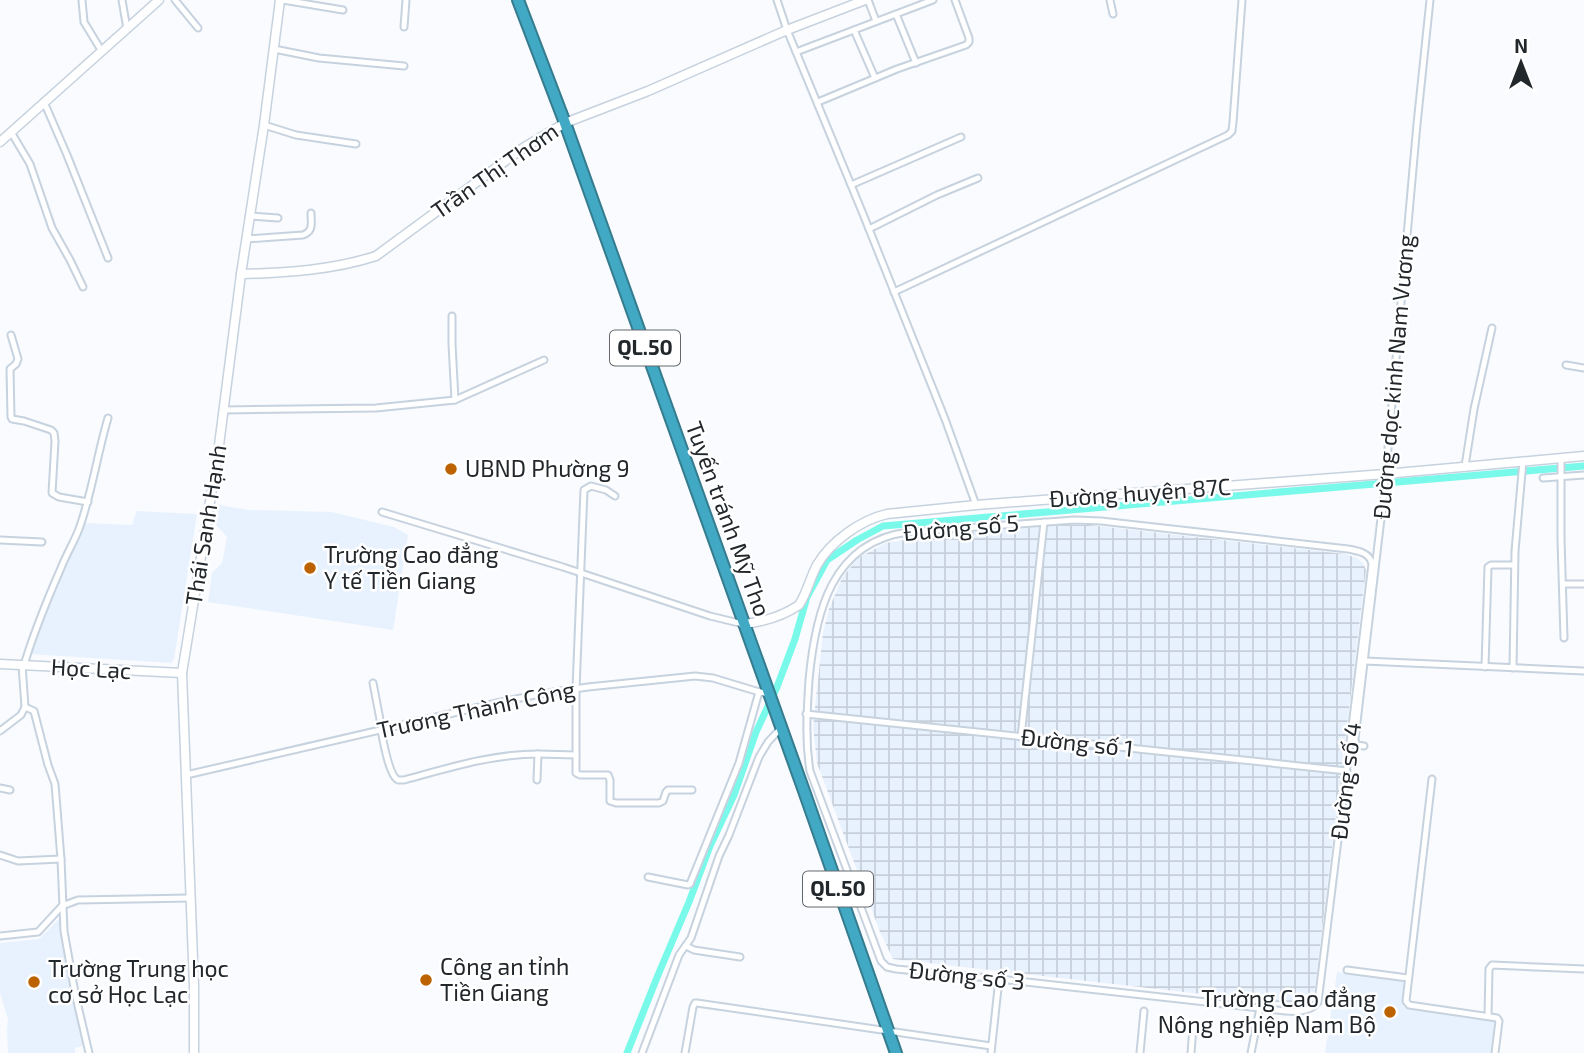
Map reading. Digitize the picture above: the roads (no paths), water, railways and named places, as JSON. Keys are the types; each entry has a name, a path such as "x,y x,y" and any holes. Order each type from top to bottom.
{"highway":[{"name":"Tuyến tránh Mỹ Tho","path":"518,0 565,123 766,694 810,790 852,929 896,1053"}],"street":[{"path":"82,0 84,22 101,50"},
{"path":"121,0 127,29"},
{"path":"175,0 198,28"},
{"path":"281,0 343,10"},
{"name":"Thái Sanh Hạnh","path":"194,1053 183,673 281,0"},
{"path":"404,27 406,0"},
{"path":"777,0 945,419 976,505"},
{"path":"796,52 876,19 933,0"},
{"path":"818,102 969,42 955,0"},
{"path":"1110,0 1113,14"},
{"path":"894,292 1228,135 1232,131 1233,122 1242,0"},
{"name":"Đường dọc kinh Nam Vương","path":"1364,746 1356,745 1355,739 1385,487 1430,0"},
{"path":"0,142 156,1"},
{"path":"867,1 876,19"},
{"name":"Trần Thị Thơm","path":"241,274 283,273 359,262 376,256 523,148 565,123 867,1"},
{"path":"897,13 916,63"},
{"path":"854,30 875,78"},
{"path":"274,50 319,58 404,66"},
{"path":"44,102 108,258"},
{"path":"264,125 296,135 356,144"},
{"path":"11,132 30,164 52,229 82,288"},
{"path":"852,185 961,137"},
{"path":"869,229 978,178"},
{"path":"246,239 309,233 311,213"},
{"path":"249,216 278,218"},
{"path":"452,316 455,400"},
{"path":"1465,466 1474,409 1492,328"},
{"path":"11,335 18,359 10,369 11,417 54,433 52,493 59,497 88,502"},
{"path":"223,410 376,408 455,400 544,360"},
{"path":"1566,365 1584,368"},
{"path":"0,731 21,715 25,706 23,665 78,532 108,418"},
{"name":"Đường huyện 87C","path":"743,624 760,621 799,605 823,557 843,537 865,522 887,514 976,505 1385,477 1465,466 1522,464 1584,456"},
{"path":"1561,460 1564,638"},
{"path":"1513,667 1514,565 1522,464"},
{"path":"1543,478 1561,474 1584,474"},
{"path":"614,496 595,487 584,490 579,573 576,773 608,775 610,801 659,803 663,801 668,790 692,790"},
{"path":"382,512 710,616 743,624"},
{"name":"Đường số 5","path":"806,714 811,653 819,613 833,582 860,550 893,534 1075,520 1101,521 1348,549 1367,555"},
{"path":"1021,737 1044,522"},
{"path":"0,540 42,542"},
{"name":"Đường số 4","path":"1314,1007 1318,1002 1372,564 1367,555"},
{"path":"1485,667 1488,567 1514,565"},
{"path":"1563,584 1584,584"},
{"path":"1365,662 1584,671"},
{"name":"Học Lạc","path":"0,664 183,673"},
{"name":"Trương Thành Công","path":"186,775 576,688 706,676 766,694"},
{"path":"373,683 388,760 395,777 400,780 514,754 576,755"},
{"path":"648,877 688,886 690,884 766,694"},
{"path":"25,706 34,711 55,785 67,950 89,1053"},
{"name":"Đường số 1","path":"806,714 1347,771"},
{"name":"Đường số 3","path":"806,714 810,790 881,961 887,967 1302,1011 1314,1007"},
{"path":"642,1053 679,955 691,938 719,856 759,757 780,726"},
{"path":"537,779 538,754"},
{"path":"1432,779 1407,1003 1497,1018 1499,1021 1495,1053"},
{"path":"0,788 10,790"},
{"path":"0,855 18,861 61,859"},
{"path":"0,936 38,932 62,906 83,899 191,898"},
{"path":"852,929 867,924"},
{"path":"686,946 694,950 740,957"},
{"path":"1488,1016 1489,969 1492,965 1584,969"},
{"path":"1347,970 1408,978"},
{"path":"991,1053 999,979"},
{"path":"685,1053 695,1003 991,1046"},
{"path":"1251,1053 1260,1007"},
{"path":"1140,1053 1144,1011"},
{"path":"1191,1053 1193,1027"}],"waterway":[{"path":"627,1053 710,846 734,795 756,732 777,687 807,597 827,560 857,540 883,526 1584,466"}],"place":[{"name":"UBND Phường 9","path":"451,469"},
{"name":"Trường Cao đẳng Y tế Tiền Giang","path":"310,568"},
{"name":"Công an tỉnh Tiền Giang","path":"426,980"},
{"name":"Trường Trung học cơ sở Học Lạc","path":"34,982"},
{"name":"Trường Cao đẳng Nông nghiệp Nam Bộ","path":"1390,1012"}]}
